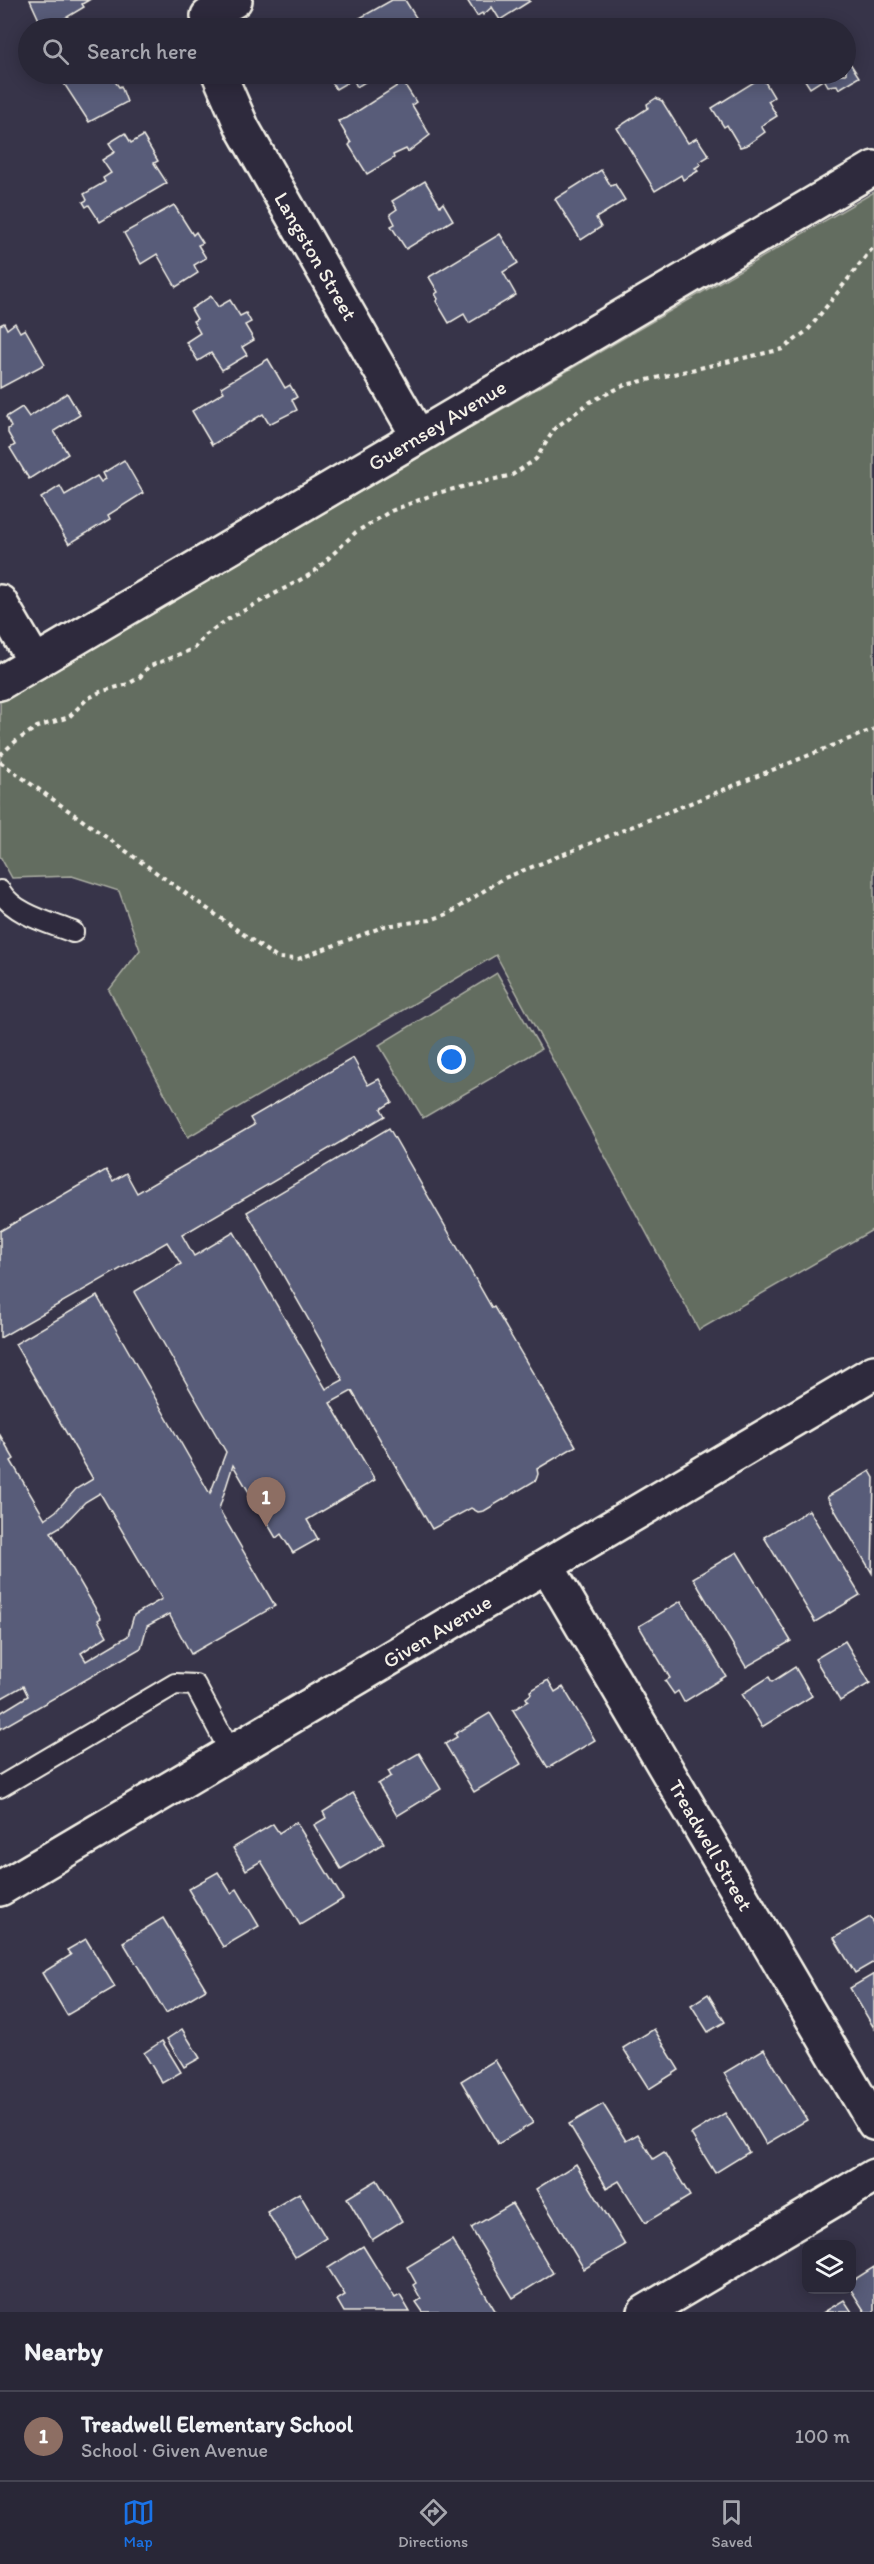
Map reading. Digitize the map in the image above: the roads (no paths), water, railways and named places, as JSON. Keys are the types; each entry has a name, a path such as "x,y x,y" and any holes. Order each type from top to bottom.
{"street":[{"name":"Langston Street","path":"223,84 243,129 418,436"},
{"name":"Guernsey Avenue","path":"0,684 874,168"},
{"path":"0,602 35,662"},
{"name":"Given Avenue","path":"0,1889 874,1372"},
{"name":"Treadwell Street","path":"547,1566 874,2123"},
{"path":"645,2312 874,2176"}],"lane":[{"path":"0,891 12,905 21,911 73,932"},
{"path":"0,1787 175,1684 195,1685 231,1753"}],"place":[{"name":"Treadwell Elementary School","path":"266,1527"}]}
